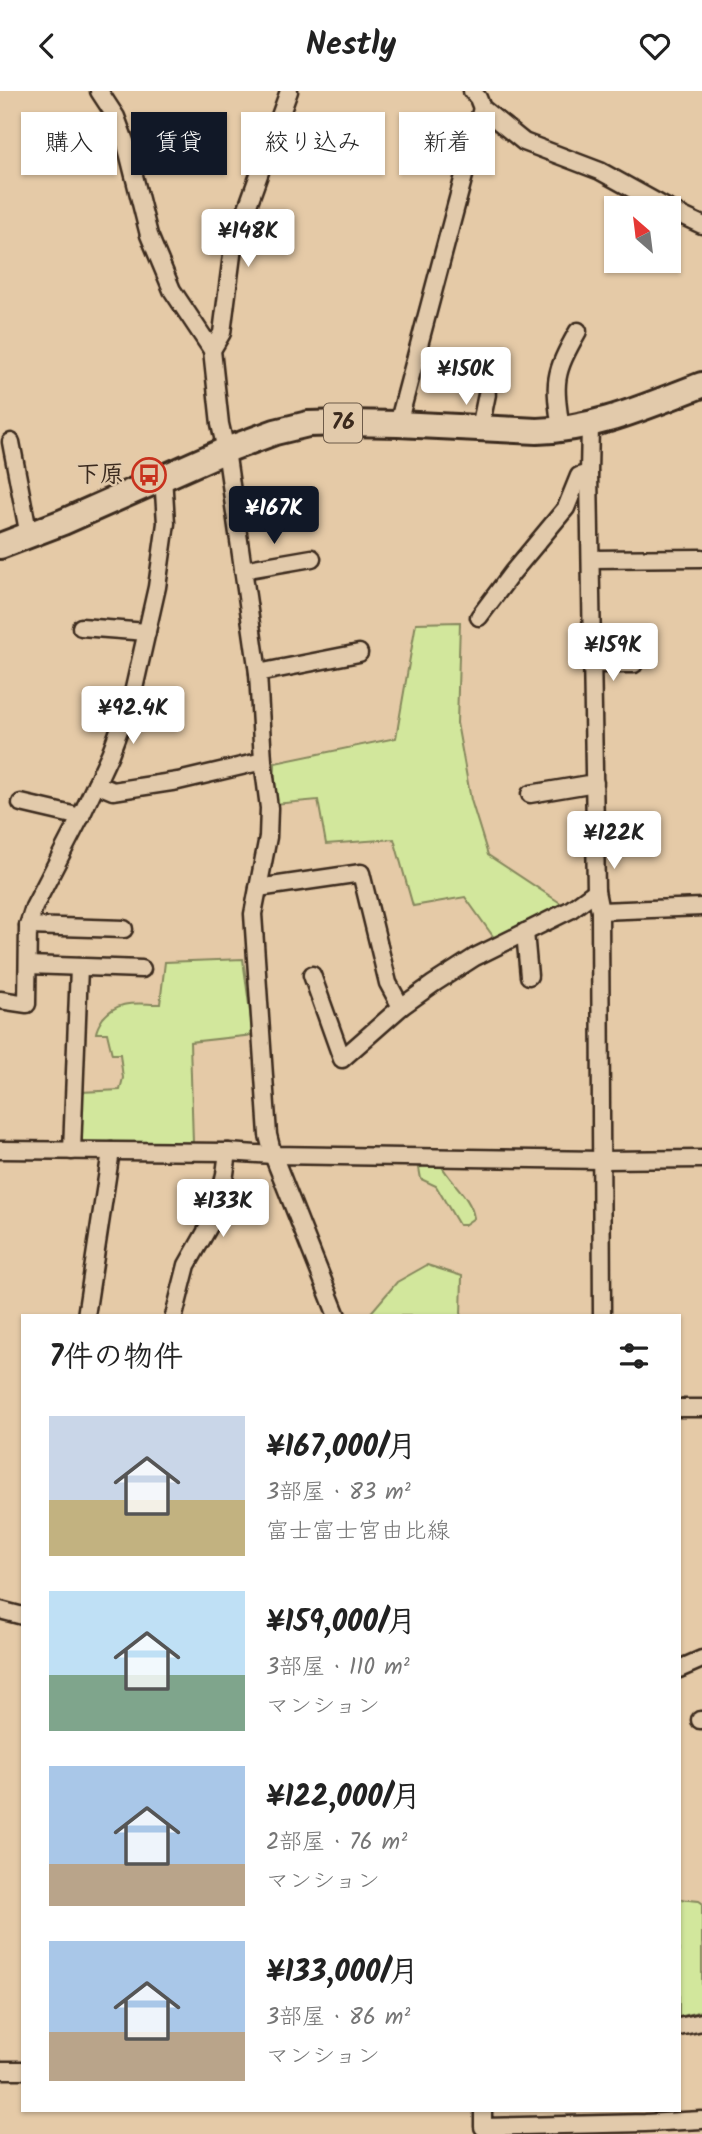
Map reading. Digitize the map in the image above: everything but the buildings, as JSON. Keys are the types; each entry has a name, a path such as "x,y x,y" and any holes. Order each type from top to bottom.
{"main road":[{"name":"76","path":"0,546 29,536 226,450 275,432 308,424 398,423 561,430 590,425 702,385"}],"street":[{"path":"100,91 116,117 149,235 172,289 212,350 220,424 258,673 263,761 269,809 268,837 253,914 268,1135 273,1155 336,1314"},
{"path":"212,350 222,333 233,247 289,91"},
{"path":"472,91 482,108 524,142 600,171 645,196"},
{"path":"398,423 482,108"},
{"path":"681,215 702,225"},
{"path":"561,430 556,375 561,360 578,331"},
{"path":"480,428 487,394"},
{"path":"590,425 596,891 600,911 602,1314"},
{"path":"11,442 29,536"},
{"path":"479,617 566,508 579,476 589,473"},
{"path":"0,1000 27,1004 28,926 34,907 110,754 133,693 157,587 166,523 163,476"},
{"path":"243,570 312,558"},
{"path":"591,559 702,558"},
{"path":"81,627 147,632"},
{"path":"258,673 359,653"},
{"path":"592,664 634,664"},
{"path":"96,784 113,791 178,781 263,761"},
{"path":"530,794 594,783"},
{"path":"22,803 80,817"},
{"path":"258,888 361,873 388,983 401,1007"},
{"path":"312,975 342,1059 401,1007 474,957 570,910 596,891"},
{"path":"600,911 702,907"},
{"path":"28,926 124,929"},
{"path":"525,932 529,976"},
{"path":"28,965 142,968"},
{"path":"72,1151 79,967"},
{"path":"0,1150 602,1160 702,1159"},
{"path":"86,1314 111,1151"},
{"path":"175,1314 187,1265 216,1214 226,1174 228,1152"},
{"path":"681,1408 702,1408"},
{"path":"0,1610 21,1615"},
{"path":"681,1668 702,1660"},
{"path":"681,2027 702,2022"},
{"path":"0,2070 21,2070"},
{"path":"483,2112 483,2127 645,2117 702,2120"}],"green space":[{"path":"460,622 457,723 471,800 488,855 565,906 495,939 465,897 413,906 394,839 326,844 318,800 274,804 275,763 396,738 416,623"},
{"path":"243,959 253,1035 190,1042 193,1143 77,1145 81,1092 120,1090 123,1078 120,1054 112,1054 107,1033 96,1033 103,1018 122,1005 160,1004 165,962"},
{"path":"426,1164 441,1165 465,1197 474,1218 464,1225 459,1225 436,1186 421,1179 419,1168"},
{"path":"427,1265 462,1276 461,1314 370,1314 397,1282"},
{"path":"681,1899 702,1903 702,2011 681,2016"}],"place":[{"name":"下原","path":"149,475"}]}
